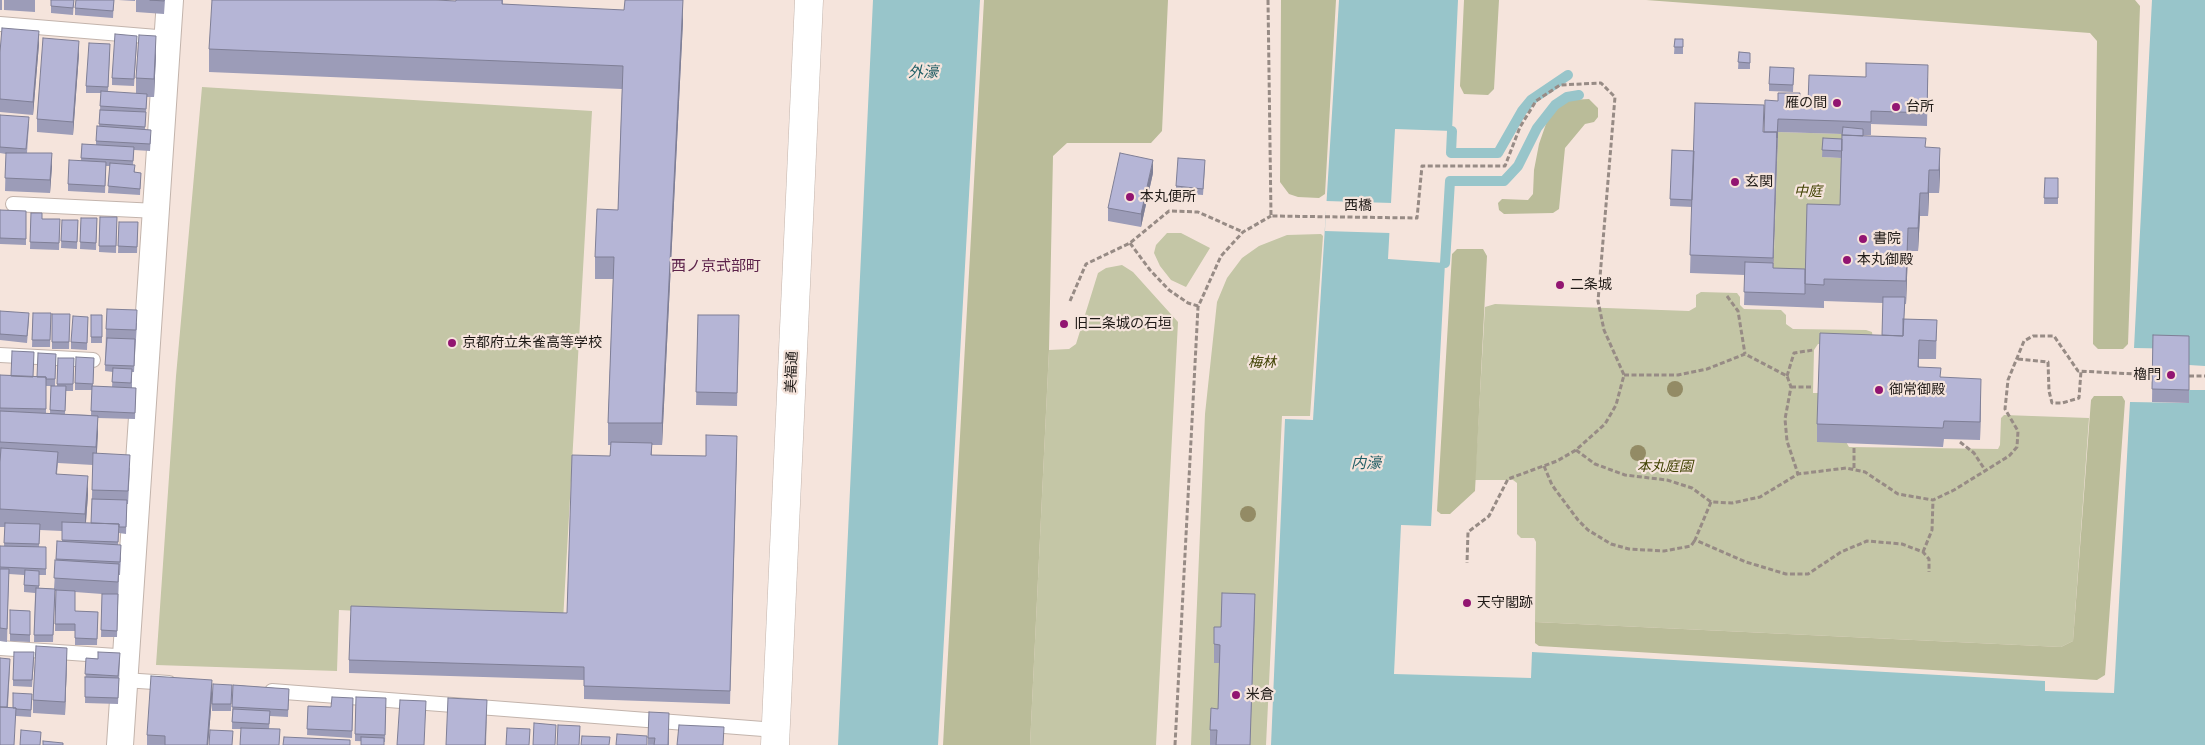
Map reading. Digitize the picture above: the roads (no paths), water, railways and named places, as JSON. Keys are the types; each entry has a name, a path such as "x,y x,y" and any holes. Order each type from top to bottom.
{"street":[{"path":"120,745 170,0"},
{"name":"美福通","path":"775,737 809,0"}],"lane":[{"path":"0,24 168,38"},
{"path":"13,204 156,211"},
{"path":"0,355 93,360"},
{"path":"0,648 125,668 184,684"},
{"path":"254,690 775,737"}],"water":[{"name":"外濠","path":"873,0 980,0 938,745 838,745"},
{"name":"内濠","path":"1339,0 1458,0 1452,131 1395,129 1388,259 1445,263 1431,526 1401,525 1394,674 1531,678 1532,652 2045,681 2045,691 2114,693 2130,402 2189,403 2189,349 2134,348 2152,0 2205,0 2205,745 1271,745 1285,419 1313,420"}],"waterway":[{"path":"1452,131 1451,153 1498,153 1522,111 1531,100 1568,75"},
{"path":"1445,263 1450,181 1504,181 1518,166 1537,128 1555,105 1567,97 1579,95"}],"place":[{"name":"雁の間","path":"1837,103"},
{"name":"台所","path":"1896,107"},
{"name":"玄関","path":"1735,182"},
{"name":"本丸便所","path":"1130,197"},
{"name":"書院","path":"1863,239"},
{"name":"本丸御殿","path":"1847,260"},
{"name":"二条城","path":"1560,285"},
{"name":"旧二条城の石垣","path":"1064,324"},
{"name":"京都府立朱雀高等学校","path":"452,343"},
{"name":"櫓門","path":"2171,375"},
{"name":"御常御殿","path":"1879,390"},
{"name":"天守閣跡","path":"1467,603"},
{"name":"米倉","path":"1236,695"}],"district":[{"name":"西ノ京式部町","path":"716,267"}],"park label":[{"name":"中庭","path":"1808,192"},
{"name":"梅林","path":"1262,363"},
{"name":"本丸庭園","path":"1665,467"}]}
